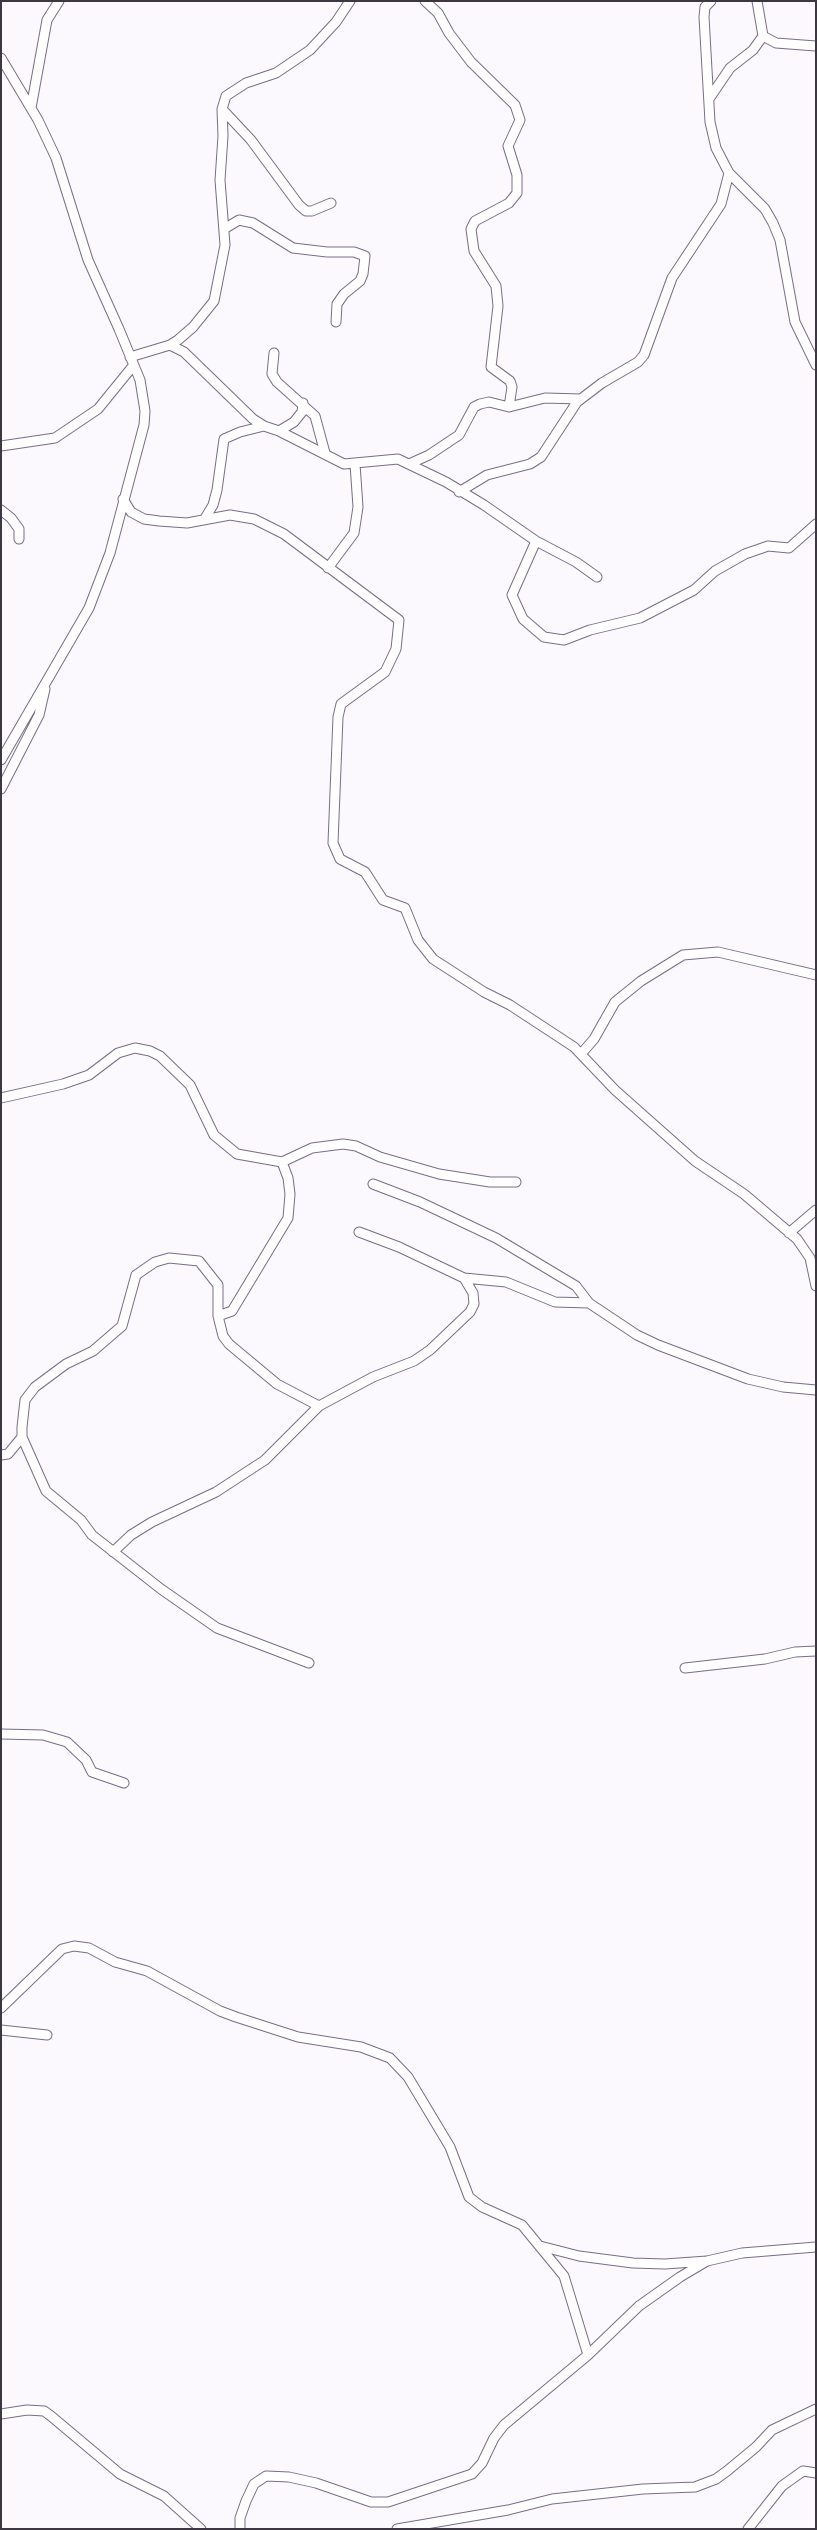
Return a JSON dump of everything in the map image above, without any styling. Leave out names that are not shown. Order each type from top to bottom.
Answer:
[{"type":"street","points":[[32,108],[47,20],[59,1]]},
{"type":"street","points":[[1,446],[55,438],[98,409],[132,362],[170,345],[193,327],[214,301],[225,245],[220,180],[223,136],[222,110],[226,96],[233,90],[276,73],[310,50],[336,22],[350,1]]},
{"type":"street","points":[[425,1],[438,13],[449,33],[471,62],[515,106],[520,120],[508,146],[517,175],[517,193],[509,203],[475,221],[471,229],[471,241],[474,252],[496,286],[498,306],[491,367],[510,381],[512,387],[509,407]]},
{"type":"street","points":[[712,1],[705,7],[704,17],[710,122],[716,148],[729,173],[765,210],[773,223],[780,240],[795,322],[816,365]]},
{"type":"street","points":[[709,99],[730,68],[753,50],[763,36],[757,1]]},
{"type":"street","points":[[763,36],[776,42],[816,46]]},
{"type":"street","points":[[1,58],[32,108],[56,158],[88,260],[140,380],[146,411],[144,425],[110,553],[89,608],[1,760]]},
{"type":"street","points":[[222,110],[251,140],[299,205],[306,211],[312,211],[331,203]]},
{"type":"street","points":[[460,492],[487,475],[530,464],[541,457],[570,412],[581,399],[602,383],[638,362],[644,355],[672,278],[721,204],[729,173]]},
{"type":"street","points":[[224,229],[240,220],[253,223],[293,248],[327,252],[354,252],[365,256],[364,274],[360,281],[344,294],[338,304],[336,322]]},
{"type":"street","points":[[170,345],[184,352],[253,419],[264,426],[279,430],[325,453],[337,462],[355,464],[398,459],[484,505],[536,541],[576,562],[597,577]]},
{"type":"street","points":[[274,353],[272,374],[277,382],[315,416],[325,453]]},
{"type":"street","points":[[409,464],[430,455],[459,435],[474,407],[489,402],[509,407],[545,398],[581,399]]},
{"type":"street","points":[[279,430],[294,422],[302,412],[303,404]]},
{"type":"street","points":[[204,520],[213,505],[217,490],[224,439],[240,432],[264,426]]},
{"type":"street","points":[[328,568],[354,533],[358,507],[355,464]]},
{"type":"street","points":[[123,499],[131,512],[144,519],[187,523],[230,515],[254,519],[284,534],[399,620],[396,649],[385,672],[341,704],[338,717],[334,844],[340,859],[365,872],[383,900],[405,908],[418,940],[433,958],[484,992],[510,1005],[548,1029],[581,1054],[615,1090],[694,1161],[744,1194],[797,1239],[810,1258],[816,1286]]},
{"type":"street","points":[[1,510],[11,518],[18,529],[19,539]]},
{"type":"street","points":[[536,541],[512,595],[523,619],[544,637],[564,640],[590,630],[640,618],[694,590],[715,571],[745,554],[768,546],[789,548],[816,524]]},
{"type":"street","points":[[1,789],[39,715],[46,682]]},
{"type":"street","points":[[581,1054],[594,1039],[615,1002],[641,981],[683,955],[718,952],[816,974]]},
{"type":"street","points":[[1,1098],[63,1084],[89,1074],[125,1049],[150,1050],[160,1056],[190,1085],[214,1135],[228,1148],[248,1157],[282,1162],[312,1148],[343,1144],[356,1146],[380,1156],[439,1174],[490,1182],[516,1182]]},
{"type":"street","points":[[218,1316],[232,1311],[288,1218],[290,1194],[288,1178],[282,1162]]},
{"type":"street","points":[[373,1184],[420,1202],[496,1238],[576,1286],[589,1303],[637,1335],[658,1345],[748,1379],[783,1387],[816,1390]]},
{"type":"street","points":[[789,1233],[816,1210]]},
{"type":"street","points":[[359,1232],[400,1247],[464,1278],[506,1282],[554,1302],[589,1303]]},
{"type":"street","points":[[309,1663],[217,1628],[193,1613],[113,1552],[92,1535],[81,1520],[46,1491],[22,1437],[25,1400],[35,1387],[66,1364],[93,1351],[122,1326],[136,1275],[155,1262],[169,1258],[199,1261],[218,1285],[218,1316],[224,1336],[229,1344],[277,1384],[319,1406]]},
{"type":"street","points":[[113,1552],[138,1530],[216,1492],[265,1460],[319,1406],[373,1377],[414,1361],[430,1350],[470,1312],[474,1304],[473,1293],[464,1278]]},
{"type":"street","points":[[1,1455],[8,1454],[22,1437]]},
{"type":"street","points":[[685,1668],[765,1659],[795,1652],[816,1651]]},
{"type":"street","points":[[1,1734],[37,1734],[67,1742],[86,1760],[92,1772],[124,1783]]},
{"type":"street","points":[[1,2008],[62,1950],[74,1946],[89,1948],[115,1962],[147,1971],[228,2014],[298,2037],[361,2048],[390,2058],[408,2077],[450,2147],[469,2196],[490,2211],[522,2226],[564,2276],[588,2355]]},
{"type":"street","points":[[1,2030],[47,2035]]},
{"type":"street","points":[[540,2246],[579,2256],[633,2263],[707,2261],[742,2253],[816,2247]]},
{"type":"street","points":[[240,2529],[240,2518],[254,2484],[266,2476],[298,2479],[371,2502],[388,2502],[472,2474],[482,2463],[494,2438],[504,2425],[588,2355],[639,2306],[680,2276],[707,2261]]},
{"type":"street","points":[[397,2529],[508,2510],[552,2499],[643,2489],[695,2487],[722,2475],[756,2447],[772,2430],[816,2409]]},
{"type":"street","points":[[1,2414],[27,2410],[44,2412],[51,2416],[120,2474],[164,2496],[201,2529]]},
{"type":"street","points":[[748,2529],[782,2486],[804,2472],[816,2473]]}]
